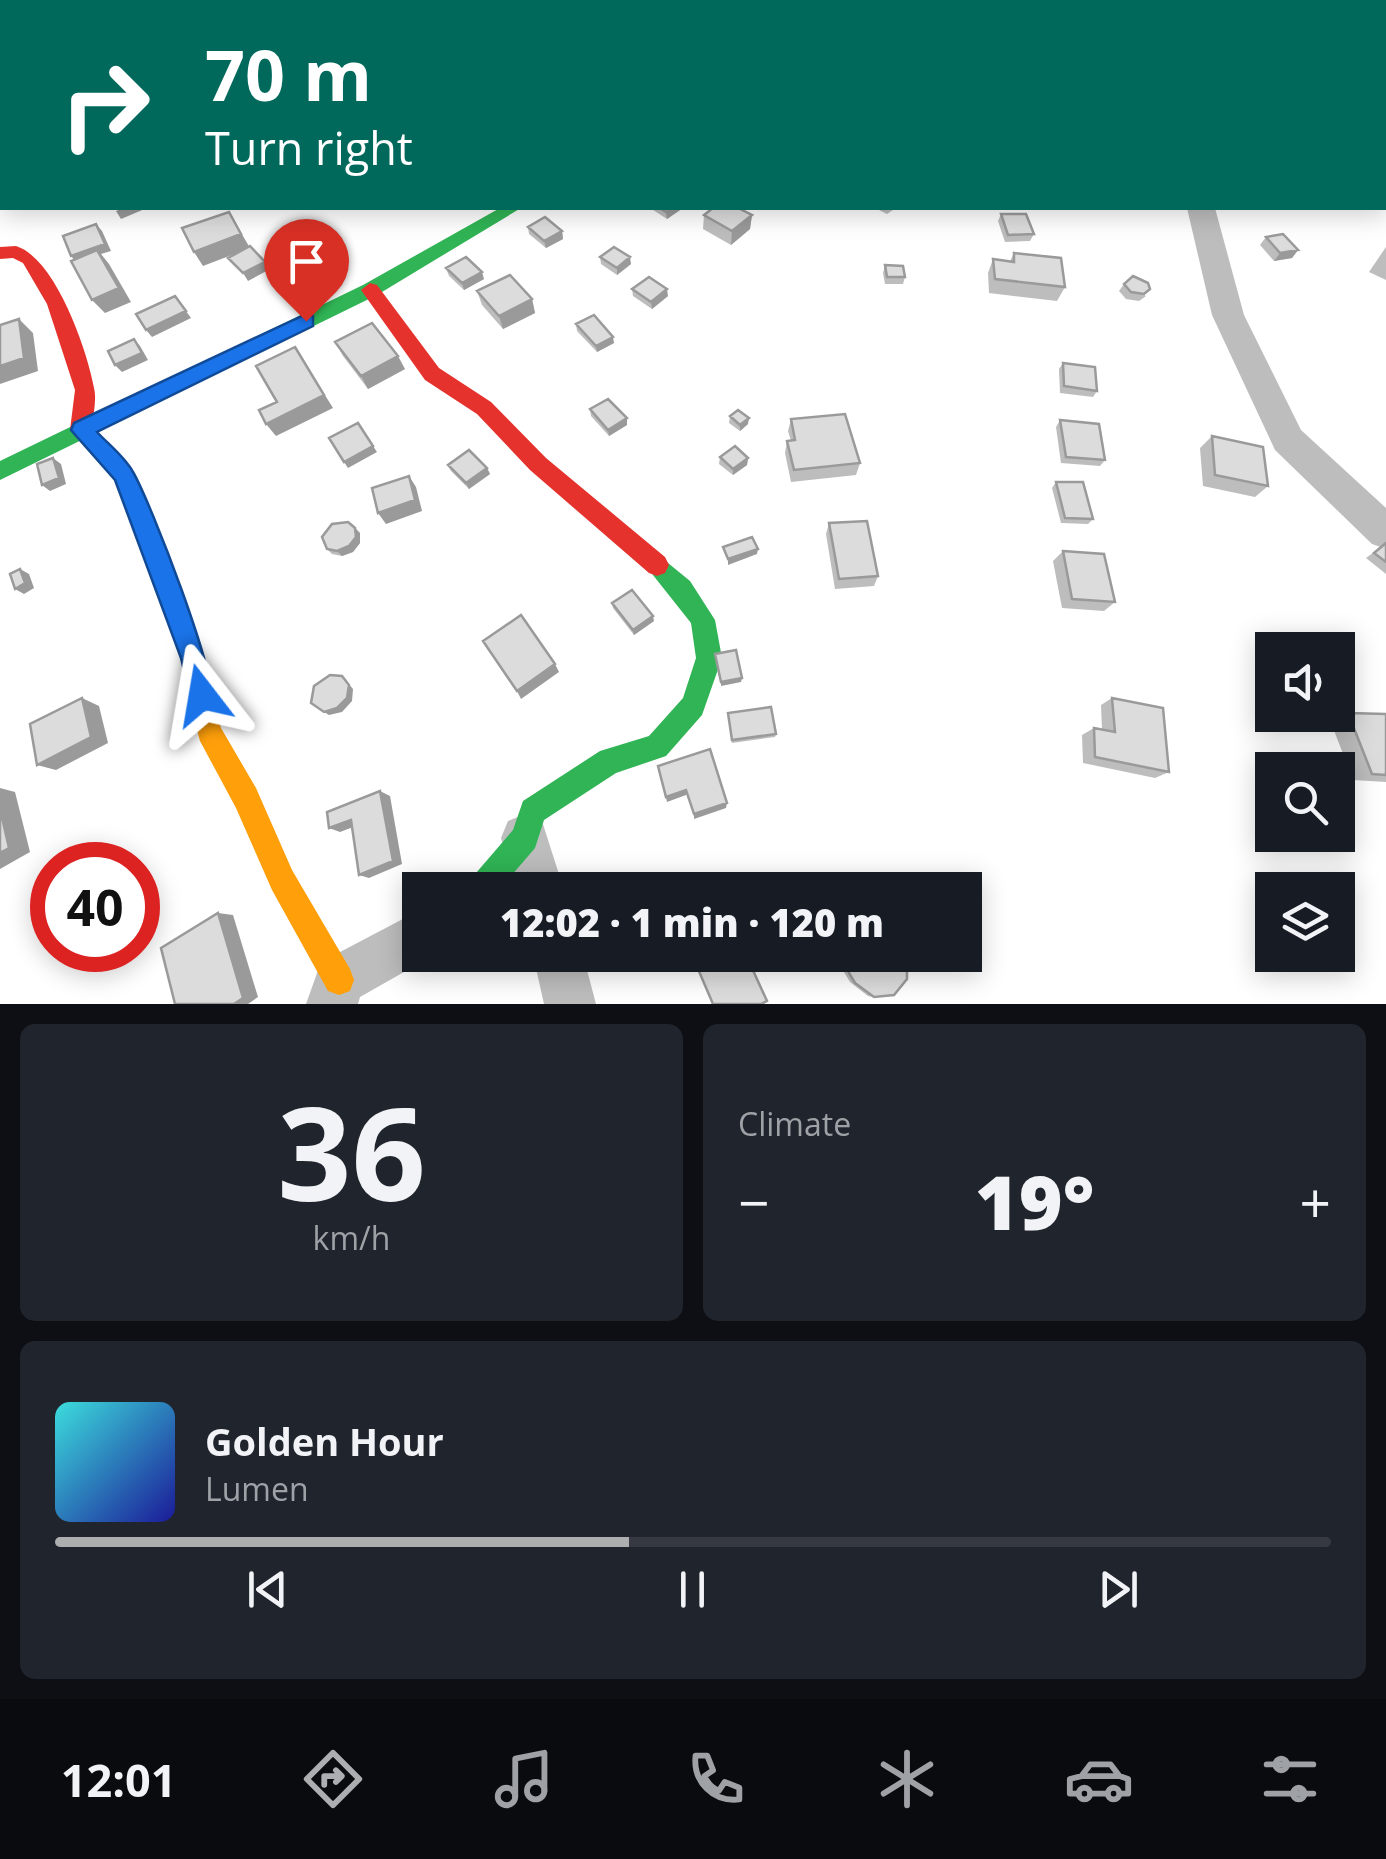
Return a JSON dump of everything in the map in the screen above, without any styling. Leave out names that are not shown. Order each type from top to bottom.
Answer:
[{"type":"street","points":[[0,472],[370,290],[509,210]]},
{"type":"street","points":[[1202,210],[1228,315],[1288,440],[1386,532]]},
{"type":"street","points":[[0,253],[12,250],[28,257],[60,312],[78,358],[86,396],[81,430]]},
{"type":"street","points":[[370,290],[432,374],[484,408],[538,464],[639,548],[682,588],[704,620],[709,658],[693,706],[657,747],[610,761],[533,810],[525,838],[496,872]]},
{"type":"street","points":[[81,430],[124,475],[194,658],[209,732],[246,798],[336,992],[402,948]]},
{"type":"street","points":[[525,838],[535,872]]},
{"type":"street","points":[[562,972],[570,1004]]},
{"type":"building","points":[[710,210],[742,210],[752,215],[732,231],[704,215]]},
{"type":"building","points":[[229,212],[241,234],[194,252],[182,228]]},
{"type":"building","points":[[1001,214],[1026,214],[1034,234],[1008,235]]},
{"type":"building","points":[[545,217],[562,231],[544,241],[528,227]]},
{"type":"building","points":[[96,224],[105,244],[71,256],[63,236]]},
{"type":"building","points":[[1283,234],[1298,250],[1280,253],[1266,237]]},
{"type":"building","points":[[250,246],[265,262],[243,273],[228,258]]},
{"type":"building","points":[[614,247],[630,257],[617,268],[600,257]]},
{"type":"building","points":[[97,250],[119,288],[92,300],[71,261]]},
{"type":"building","points":[[1014,253],[1061,258],[1065,287],[995,279],[993,259],[1014,262]]},
{"type":"building","points":[[466,257],[482,272],[462,283],[446,268]]},
{"type":"building","points":[[885,265],[903,266],[905,277],[887,277]]},
{"type":"building","points":[[510,275],[532,299],[499,316],[477,291]]},
{"type":"building","points":[[1133,276],[1148,283],[1150,289],[1144,294],[1131,292],[1124,284]]},
{"type":"building","points":[[649,277],[667,289],[651,302],[632,289]]},
{"type":"building","points":[[175,296],[186,311],[146,330],[136,314]]},
{"type":"building","points":[[594,315],[613,337],[596,346],[576,324]]},
{"type":"building","points":[[19,319],[24,358],[0,366],[0,325]]},
{"type":"building","points":[[372,323],[398,356],[361,376],[335,342]]},
{"type":"building","points":[[134,339],[142,353],[115,365],[108,351]]},
{"type":"building","points":[[295,347],[324,395],[266,424],[259,410],[277,402],[256,366]]},
{"type":"building","points":[[1063,363],[1095,367],[1097,391],[1064,386]]},
{"type":"building","points":[[608,399],[627,418],[608,430],[590,409]]},
{"type":"building","points":[[738,410],[749,418],[740,425],[730,416]]},
{"type":"building","points":[[845,414],[860,463],[794,470],[787,441],[795,440],[791,419]]},
{"type":"building","points":[[1060,420],[1099,424],[1105,460],[1066,457]]},
{"type":"building","points":[[358,423],[373,446],[344,462],[329,438]]},
{"type":"building","points":[[1212,436],[1263,447],[1268,486],[1215,475]]},
{"type":"building","points":[[735,446],[748,458],[733,469],[720,457]]},
{"type":"building","points":[[469,450],[487,468],[466,483],[448,465]]},
{"type":"building","points":[[53,458],[59,478],[42,485],[37,464]]},
{"type":"building","points":[[409,476],[415,500],[378,513],[372,488]]},
{"type":"building","points":[[1056,482],[1083,482],[1093,519],[1065,518]]},
{"type":"building","points":[[867,521],[878,576],[839,579],[829,523]]},
{"type":"building","points":[[348,522],[355,528],[356,537],[349,546],[337,551],[327,549],[322,537],[332,524]]},
{"type":"building","points":[[752,537],[758,549],[728,559],[723,547]]},
{"type":"building","points":[[1386,543],[1386,562],[1374,553]]},
{"type":"building","points":[[1063,551],[1104,554],[1115,602],[1072,599]]},
{"type":"building","points":[[20,569],[25,583],[15,589],[10,574]]},
{"type":"building","points":[[632,590],[653,616],[633,630],[612,603]]},
{"type":"building","points":[[521,615],[555,664],[517,691],[483,641]]},
{"type":"building","points":[[736,650],[742,678],[721,682],[715,654]]},
{"type":"building","points":[[330,675],[342,676],[349,685],[347,698],[337,708],[324,712],[311,703],[314,686]]},
{"type":"building","points":[[82,698],[91,737],[37,765],[30,724]]},
{"type":"building","points":[[1112,698],[1163,708],[1169,772],[1095,757],[1094,728],[1115,732]]},
{"type":"building","points":[[771,707],[776,734],[732,740],[728,713]]},
{"type":"building","points":[[1355,713],[1386,714],[1386,775],[1372,774],[1355,731]]},
{"type":"building","points":[[710,749],[727,803],[694,814],[686,790],[666,797],[658,766]]},
{"type":"building","points":[[380,791],[393,861],[359,875],[351,820],[329,828],[327,812]]},
{"type":"building","points":[[0,809],[9,848],[0,853]]},
{"type":"building","points":[[218,913],[243,998],[234,1004],[175,1004],[161,948]]},
{"type":"building","points":[[699,972],[754,972],[767,1001],[761,1004],[713,1004]]},
{"type":"building","points":[[907,972],[907,979],[894,995],[874,997],[855,983],[849,973]]},
{"type":"traffic: fast","points":[[0,471],[370,290],[509,210]]},
{"type":"traffic: fast","points":[[496,872],[525,838],[533,811],[610,761],[657,747],[693,706],[709,658],[703,620],[682,589],[657,565]]},
{"type":"traffic: slow","points":[[202,700],[209,732],[246,798],[282,880],[339,980]]},
{"type":"traffic: jam","points":[[0,253],[16,252],[29,259],[56,303],[85,390],[81,430],[124,475],[194,658],[202,700]]},
{"type":"traffic: jam","points":[[370,290],[432,374],[484,408],[538,464],[657,565]]},
{"type":"route","points":[[202,695],[194,658],[124,475],[81,430],[306,321]]}]
